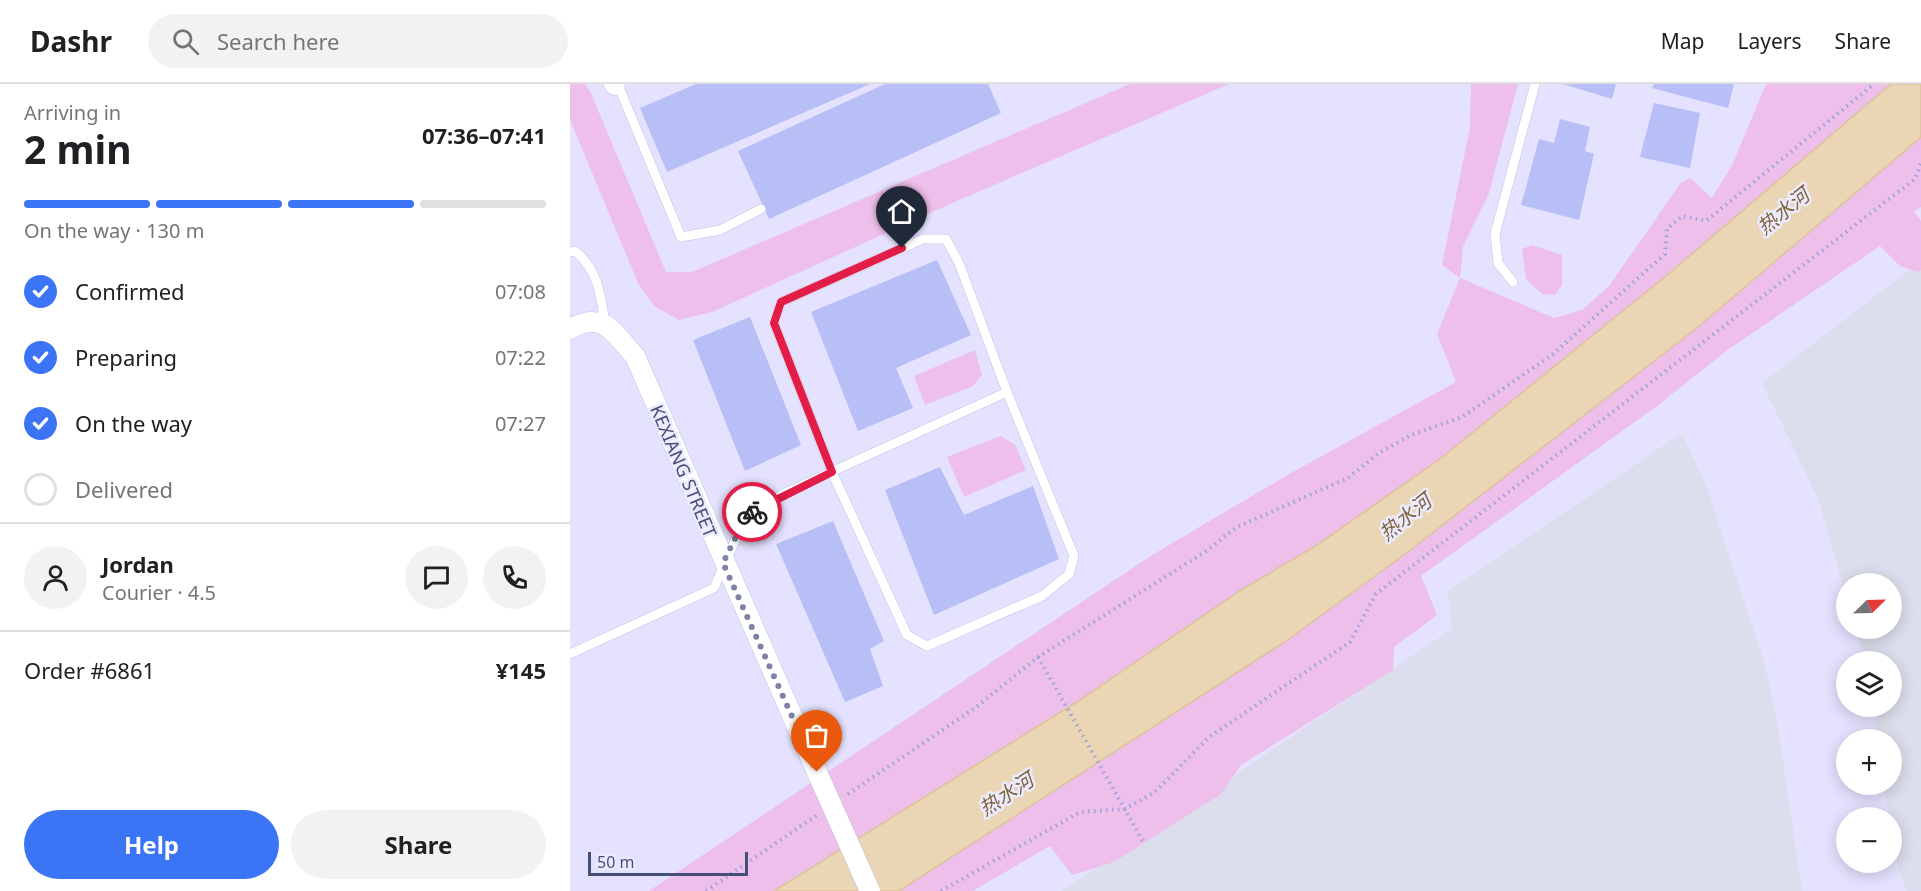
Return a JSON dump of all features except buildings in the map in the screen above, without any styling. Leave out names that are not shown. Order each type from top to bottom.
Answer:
[{"type":"street","points":[[570,329],[585,320],[605,324]]},
{"type":"street","name":"KEXIANG STREET","points":[[605,324],[634,356],[723,563],[870,891]]},
{"type":"lane","points":[[616,84],[681,237],[720,230],[761,209]]},
{"type":"lane","points":[[1513,282],[1498,263],[1495,234],[1535,84]]},
{"type":"lane","points":[[922,239],[946,239],[959,262],[1007,392],[1074,556],[1069,574],[1042,596],[927,646],[907,635],[832,472],[774,323],[781,302],[922,239]]},
{"type":"lane","points":[[570,252],[575,251],[587,261],[601,290],[605,324]]},
{"type":"lane","points":[[570,654],[714,588],[723,563],[746,516],[832,472],[1007,392]]},
{"type":"path","points":[[839,800],[975,708],[1038,657],[1206,552],[1237,527],[1348,478],[1379,453],[1411,435],[1462,417],[1552,355],[1665,254],[1667,229],[1682,216],[1706,221],[1874,84]]},
{"type":"path","points":[[940,891],[1080,812],[1125,809],[1155,792],[1209,737],[1350,642],[1376,594],[1915,179],[1921,163]]},
{"type":"path","points":[[1915,179],[1921,182]]},
{"type":"path","points":[[1038,657],[1065,700],[1144,843]]},
{"type":"path","points":[[706,891],[820,813]]},
{"type":"shaded area","points":[[570,84],[585,84],[590,91],[666,272],[692,272],[1130,84],[1229,84],[957,201],[712,312],[679,320],[654,306],[638,283],[570,120]]},
{"type":"shaded area","points":[[1471,84],[1518,84],[1489,193],[1463,247],[1460,278],[1442,265],[1470,127]]},
{"type":"shaded area","points":[[1766,84],[1891,84],[1666,276],[1440,459],[1317,545],[1238,592],[1080,700],[774,891],[649,891],[1152,555],[1291,473],[1456,382],[1437,334],[1460,278],[1554,318],[1582,310],[1609,286],[1680,184],[1690,178],[1712,198],[1732,165]]},
{"type":"shaded area","points":[[1921,137],[1921,207],[1914,212],[1921,221],[1921,270],[1918,272],[1900,266],[1880,246],[1726,351],[1657,406],[1421,576],[1437,615],[1394,647],[1393,670],[1241,765],[1221,794],[1114,862],[1072,875],[1050,846],[973,891],[899,891],[1289,639],[1698,327]]},
{"type":"shaded area","points":[[1532,245],[1562,255],[1562,285],[1555,295],[1542,294],[1526,279],[1522,249]]},
{"type":"shaded area","points":[[1921,261],[1921,891],[1907,891],[1901,878],[1902,807],[1887,807],[1886,795],[1902,795],[1902,729],[1876,729],[1875,717],[1902,717],[1902,651],[1862,651],[1859,639],[1902,639],[1902,573],[1839,573],[1819,501],[1762,383]]},
{"type":"shaded area","points":[[975,350],[982,375],[973,386],[925,405],[914,376]]},
{"type":"shaded area","points":[[1682,433],[1707,488],[1765,665],[1778,727],[1802,891],[1062,891],[1452,629],[1448,591]]},
{"type":"shaded area","points":[[1001,436],[1015,445],[1026,470],[964,497],[947,457]]},
{"type":"water","name":"热水河","points":[[1891,84],[1921,84],[1921,137],[1698,327],[1409,551],[1289,639],[899,891],[774,891],[1080,700],[1238,592],[1317,545],[1440,459],[1666,276]]},
{"type":"way so far","points":[[752,512],[746,516],[723,563],[817,772]]},
{"type":"route","points":[[752,512],[785,493],[832,472],[774,323],[781,302],[902,248]]}]
